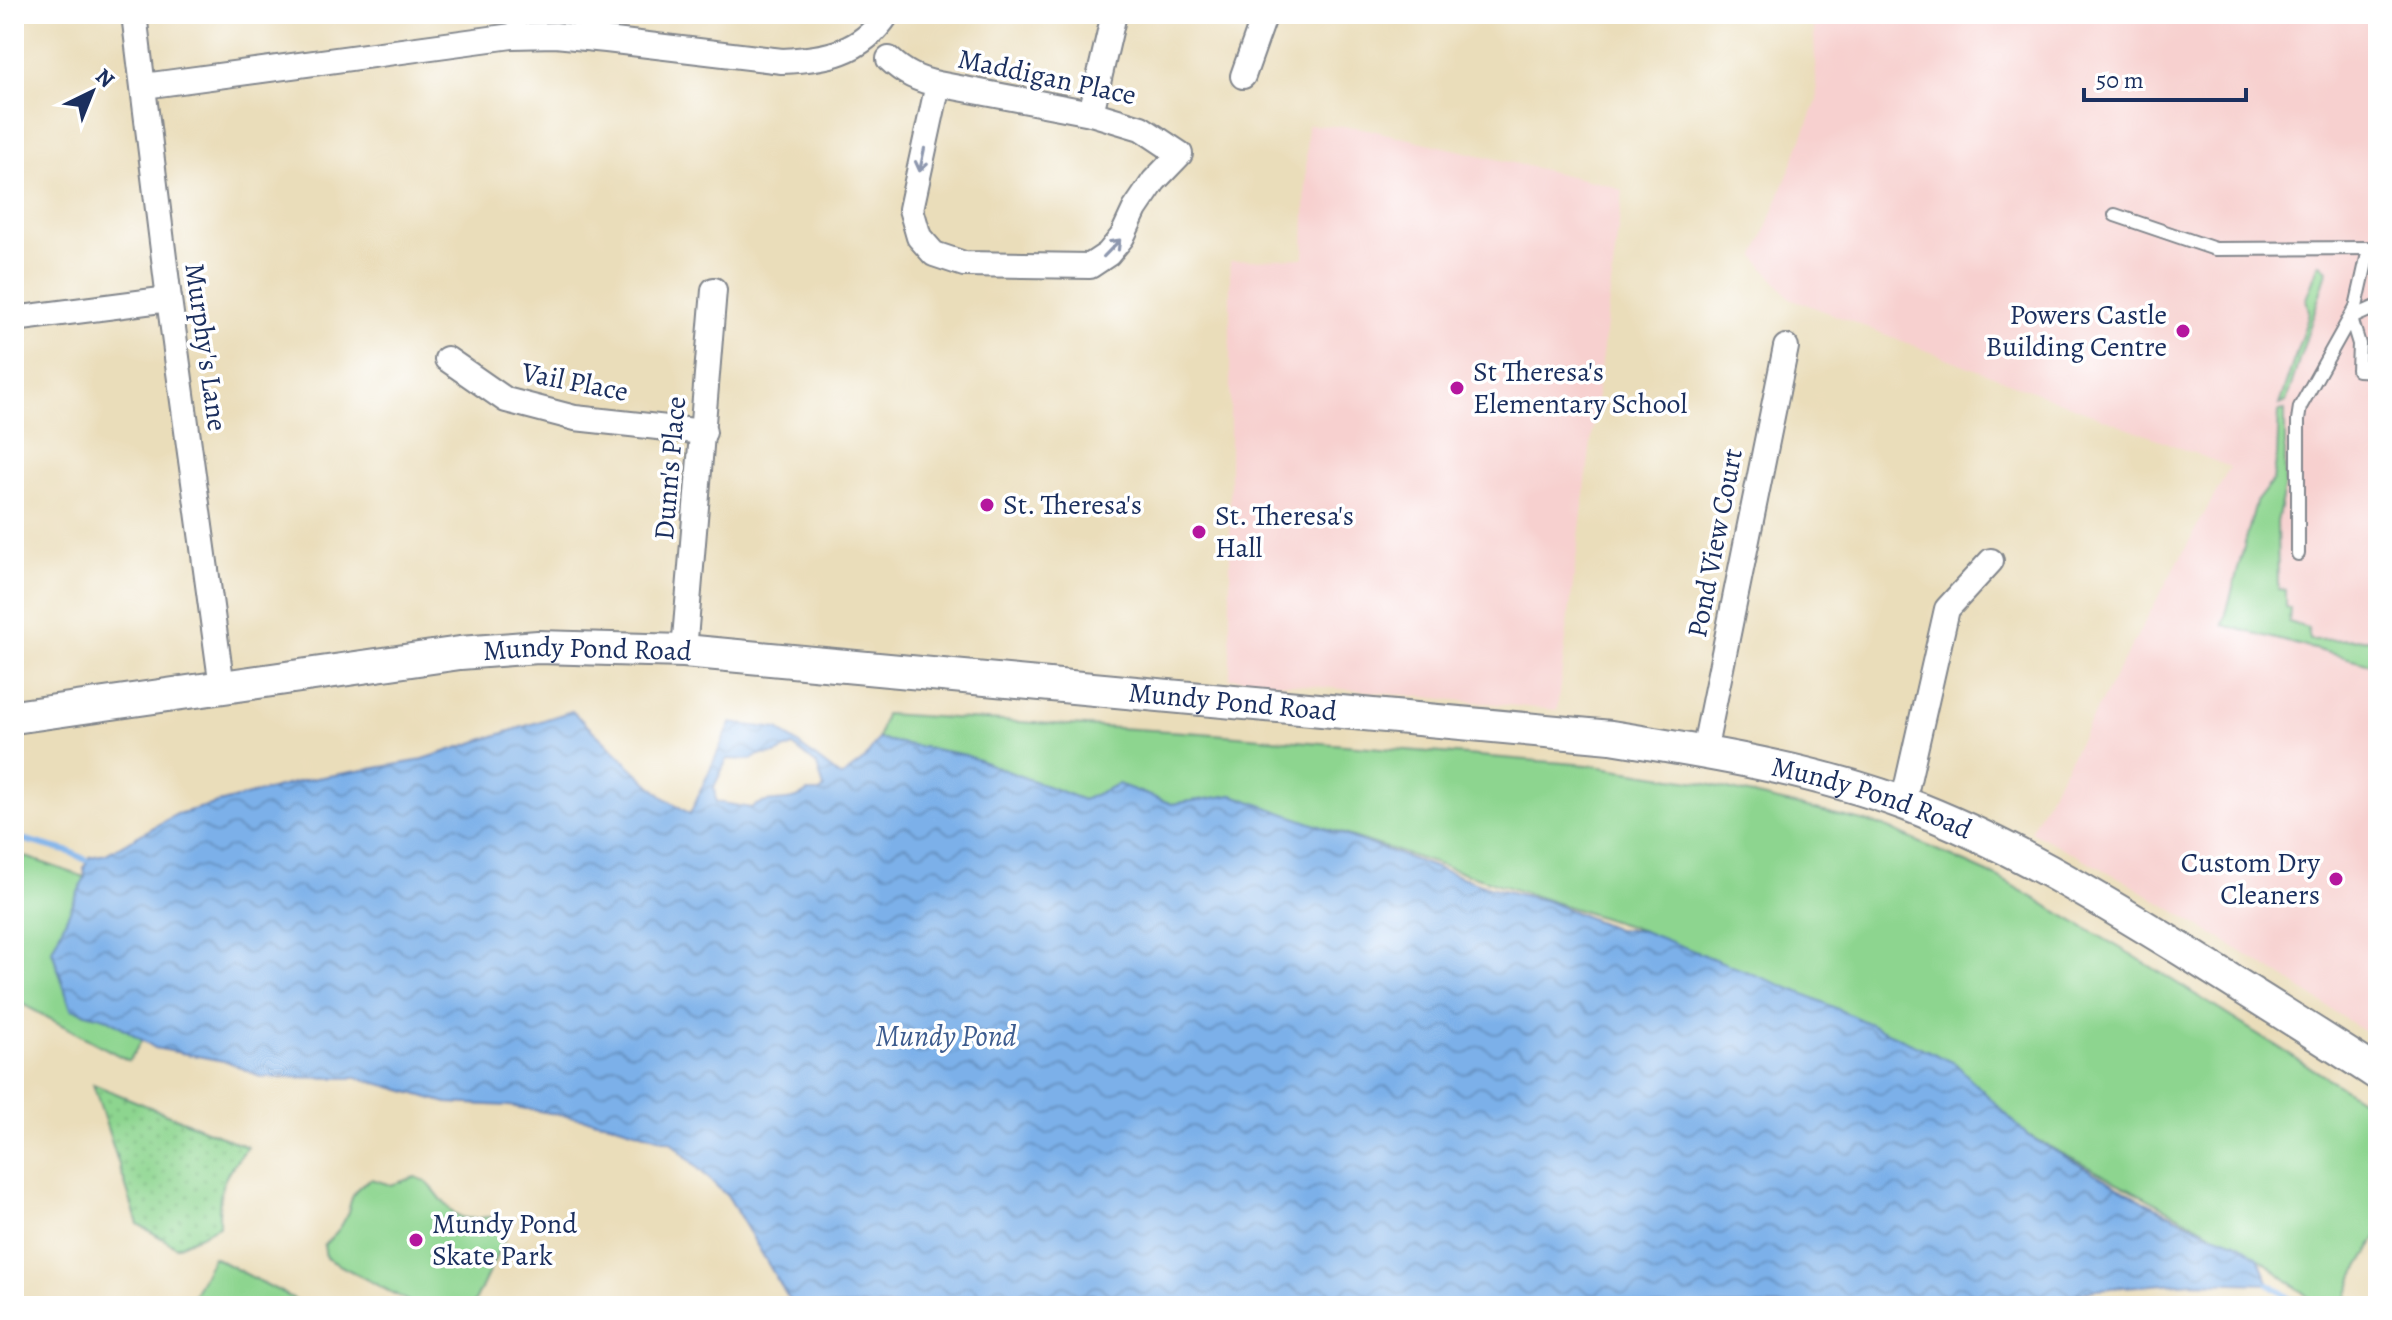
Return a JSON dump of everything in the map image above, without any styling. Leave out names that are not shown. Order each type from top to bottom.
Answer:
[{"type":"street","name":"Murphy's Lane","points":[[134,14],[222,687]]},
{"type":"street","points":[[144,86],[512,36],[555,35],[782,61],[818,60],[842,53],[864,38],[887,14]]},
{"type":"street","points":[[1091,113],[1114,14]]},
{"type":"street","points":[[1243,76],[1265,14]]},
{"type":"street","name":"Maddigan Place","points":[[889,59],[911,76],[938,84],[1091,113],[1141,128],[1180,154],[1154,181],[1135,209],[1122,237],[1108,254],[1090,266],[964,264],[934,254],[919,237],[911,209],[938,84]]},
{"type":"street","name":"Dunn's Place","points":[[684,651],[714,290]]},
{"type":"street","points":[[14,319],[169,299]]},
{"type":"street","name":"Pond View Court","points":[[1704,752],[1786,347]]},
{"type":"street","name":"Vail Place","points":[[447,359],[506,400],[575,418],[704,432]]},
{"type":"street","points":[[1903,803],[1947,609],[1991,561]]},
{"type":"street","name":"Mundy Pond Road","points":[[14,717],[460,653],[538,647],[684,651],[1611,737],[1704,752],[1820,777],[1903,803],[1991,841],[2147,928],[2378,1074]]},
{"type":"lane","points":[[2115,215],[2215,249],[2374,248],[2351,318],[2300,407],[2298,554]]},
{"type":"lane","points":[[2351,318],[2378,306]]},
{"type":"lane","points":[[2351,318],[2359,344],[2358,370],[2378,371]]},
{"type":"shaded area","points":[[1813,14],[2378,14],[2378,1041],[2292,983],[2122,879],[2030,831],[2230,467],[1790,298],[1755,257],[1817,101]]},
{"type":"shaded area","points":[[1307,125],[1358,127],[1609,185],[1623,191],[1557,710],[1230,678],[1230,261],[1304,258]]},
{"type":"green space","points":[[2319,263],[2327,270],[2326,275],[2286,402],[2279,405],[2307,320],[2309,311],[2306,299]]},
{"type":"green space","points":[[2285,410],[2285,484],[2277,522],[2278,589],[2286,590],[2289,622],[2308,628],[2310,640],[2378,639],[2378,666],[2223,625],[2256,502],[2273,480],[2279,411]]},
{"type":"green space","points":[[885,714],[1201,733],[1588,765],[1698,782],[1883,826],[1999,878],[2134,956],[2378,1110],[2378,1236],[2354,1275],[2345,1304],[2311,1299],[2258,1257],[1643,931],[1233,795],[1172,804],[1118,784],[1083,800],[965,755],[878,739]]},
{"type":"green space","points":[[14,853],[85,877],[52,950],[71,1009],[109,1019],[142,1040],[129,1061],[14,997]]},
{"type":"green space","points":[[93,1084],[248,1147],[223,1183],[219,1226],[177,1247],[138,1224]]},
{"type":"green space","name":"Mundy Pond Skate Park","points":[[415,1177],[428,1184],[448,1208],[461,1217],[494,1217],[503,1225],[506,1235],[473,1306],[417,1306],[326,1258],[324,1245],[341,1226],[357,1189],[371,1179],[391,1185]]},
{"type":"green space","points":[[213,1257],[308,1306],[188,1306]]},
{"type":"water","name":"Mundy Pond","points":[[572,711],[662,796],[690,814],[731,723],[778,729],[841,777],[865,759],[878,739],[965,755],[1083,800],[1118,784],[1172,804],[1233,795],[1489,887],[1547,901],[1616,929],[1643,931],[1809,996],[1955,1063],[2027,1135],[2145,1202],[2236,1242],[2258,1257],[2269,1284],[2193,1282],[2096,1289],[2029,1306],[1126,1306],[1091,1294],[1056,1306],[793,1306],[729,1198],[671,1142],[609,1123],[509,1106],[447,1103],[359,1078],[261,1077],[229,1062],[155,1048],[109,1019],[71,1009],[52,950],[85,877],[84,867],[90,857],[106,854],[177,814],[305,780],[417,761]],"holes":[[[793,746],[817,765],[824,788],[820,792],[807,792],[794,799],[765,802],[751,808],[716,802],[714,787],[727,759],[751,760]]]},
{"type":"waterway","points":[[14,837],[70,852],[86,860]]},
{"type":"waterway","points":[[2269,1284],[2301,1306]]},
{"type":"place","name":"Powers Castle Building Centre","points":[[2183,331]]},
{"type":"place","name":"St Theresa's Elementary School","points":[[1457,388]]},
{"type":"place","name":"St. Theresa's","points":[[987,505]]},
{"type":"place","name":"St. Theresa's Hall","points":[[1199,532]]},
{"type":"place","name":"Custom Dry Cleaners","points":[[2336,879]]},
{"type":"place","name":"Mundy Pond Skate Park","points":[[416,1240]]}]
